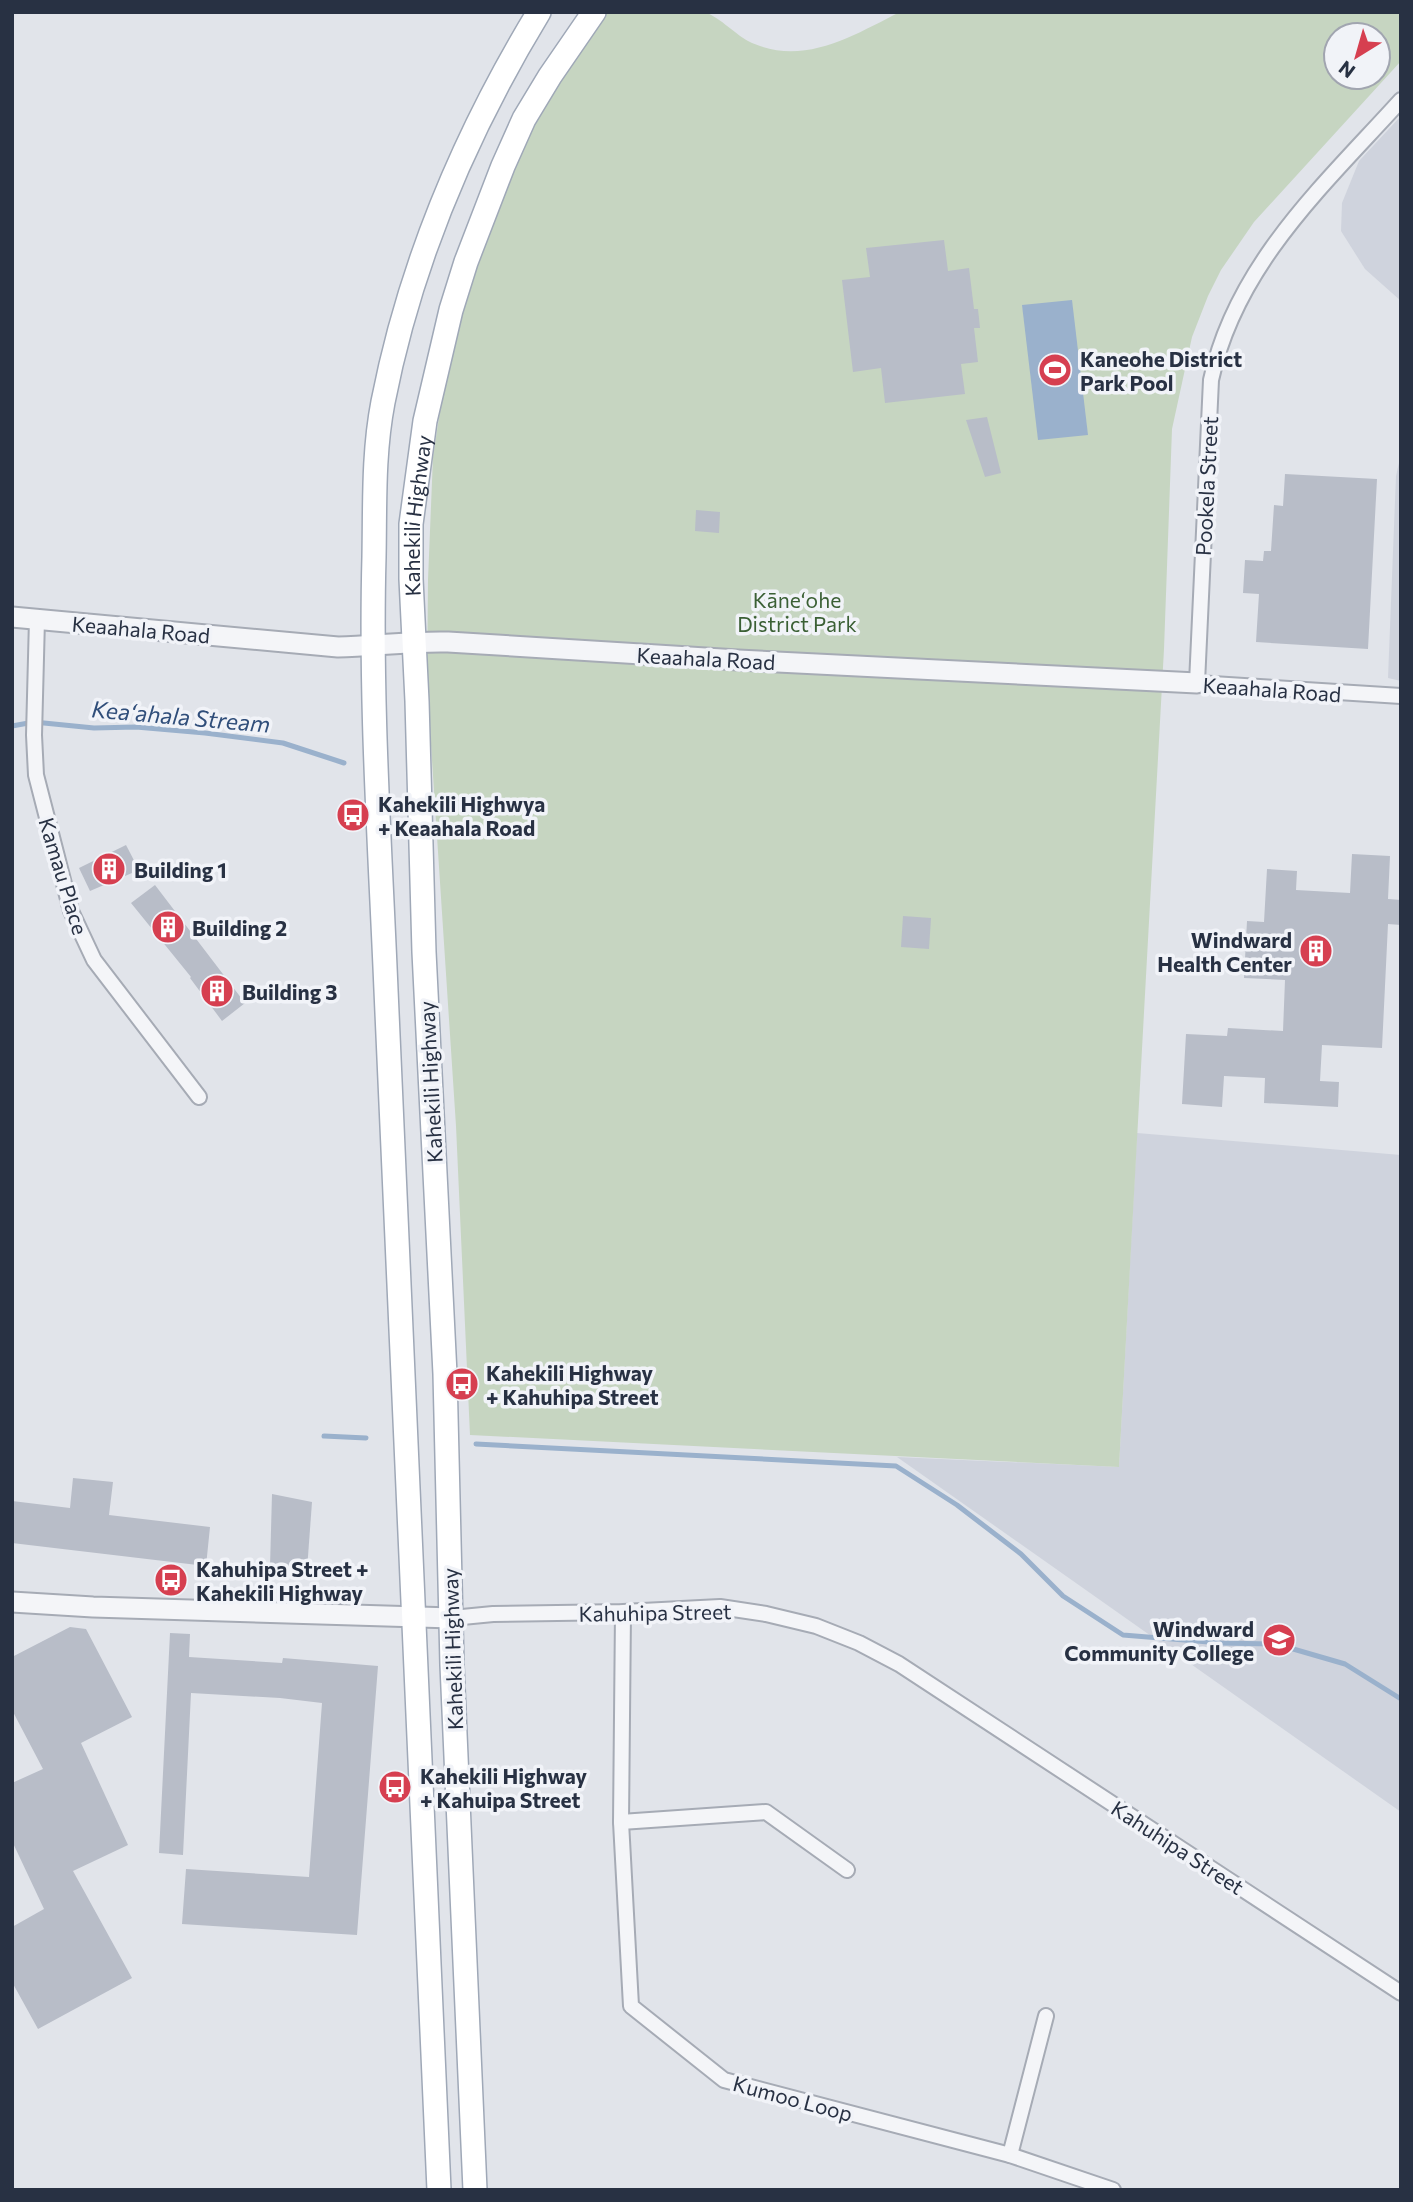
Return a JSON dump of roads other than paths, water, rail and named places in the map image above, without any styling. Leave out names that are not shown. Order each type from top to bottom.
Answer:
[{"type":"main road","name":"Kahekili Highway","points":[[439,2190],[411,1618],[373,646],[373,484],[376,443],[394,356],[415,282],[454,174],[493,91],[539,12]]},
{"type":"main road","name":"Kahekili Highway","points":[[475,2190],[445,1374],[424,952],[411,538],[415,486],[425,421],[451,310],[484,213],[524,120],[550,76],[594,12]]},
{"type":"street","name":"Pookela Street","points":[[1197,683],[1212,380],[1224,334],[1247,285],[1277,239],[1401,100]]},
{"type":"street","name":"Keaahala Road","points":[[12,617],[338,647],[414,641],[1401,696]]},
{"type":"street","name":"Kamau Place","points":[[37,619],[34,736],[38,788],[76,927],[94,960],[199,1097]]},
{"type":"street","name":"Kahuhipa Street","points":[[12,1602],[411,1618],[720,1607],[816,1626],[859,1643],[899,1664],[1401,1993]]},
{"type":"street","name":"Kumoo Loop","points":[[624,1612],[621,1822],[631,2006],[724,2080],[1010,2155],[1113,2190]]},
{"type":"street","points":[[621,1822],[766,1812],[848,1870]]},
{"type":"street","points":[[1010,2155],[1046,2016]]},
{"type":"water","name":"Kaneohe District Park Pool","points":[[1072,300],[1088,435],[1038,440],[1022,305]]},
{"type":"waterway","name":"Keaʻahala Stream","points":[[12,726],[34,722],[94,728],[136,727],[205,733],[283,743],[344,763]]},
{"type":"waterway","points":[[324,1436],[366,1438]]},
{"type":"waterway","points":[[476,1444],[896,1466],[957,1505],[1021,1554],[1063,1596],[1123,1635],[1221,1643],[1276,1644],[1345,1664],[1401,1699]]},
{"type":"place","name":"Kaneohe District Park Pool","points":[[1055,370]]},
{"type":"place","name":"Kahekili Highwya + Keaahala Road","points":[[353,815]]},
{"type":"place","name":"Building 1","points":[[109,869]]},
{"type":"place","name":"Building 2","points":[[168,927]]},
{"type":"place","name":"Windward Health Center","points":[[1316,951]]},
{"type":"place","name":"Building 3","points":[[217,991]]},
{"type":"place","name":"Kahekili Highway + Kahuhipa Street","points":[[462,1384]]},
{"type":"place","name":"Kahuhipa Street + Kahekili Highway","points":[[171,1580]]},
{"type":"place","name":"Windward Community College","points":[[1279,1640]]},
{"type":"place","name":"Kahekili Highway + Kahuipa Street","points":[[395,1787]]},
{"type":"park label","name":"Kāneʻohe District Park","points":[[797,611]]}]
